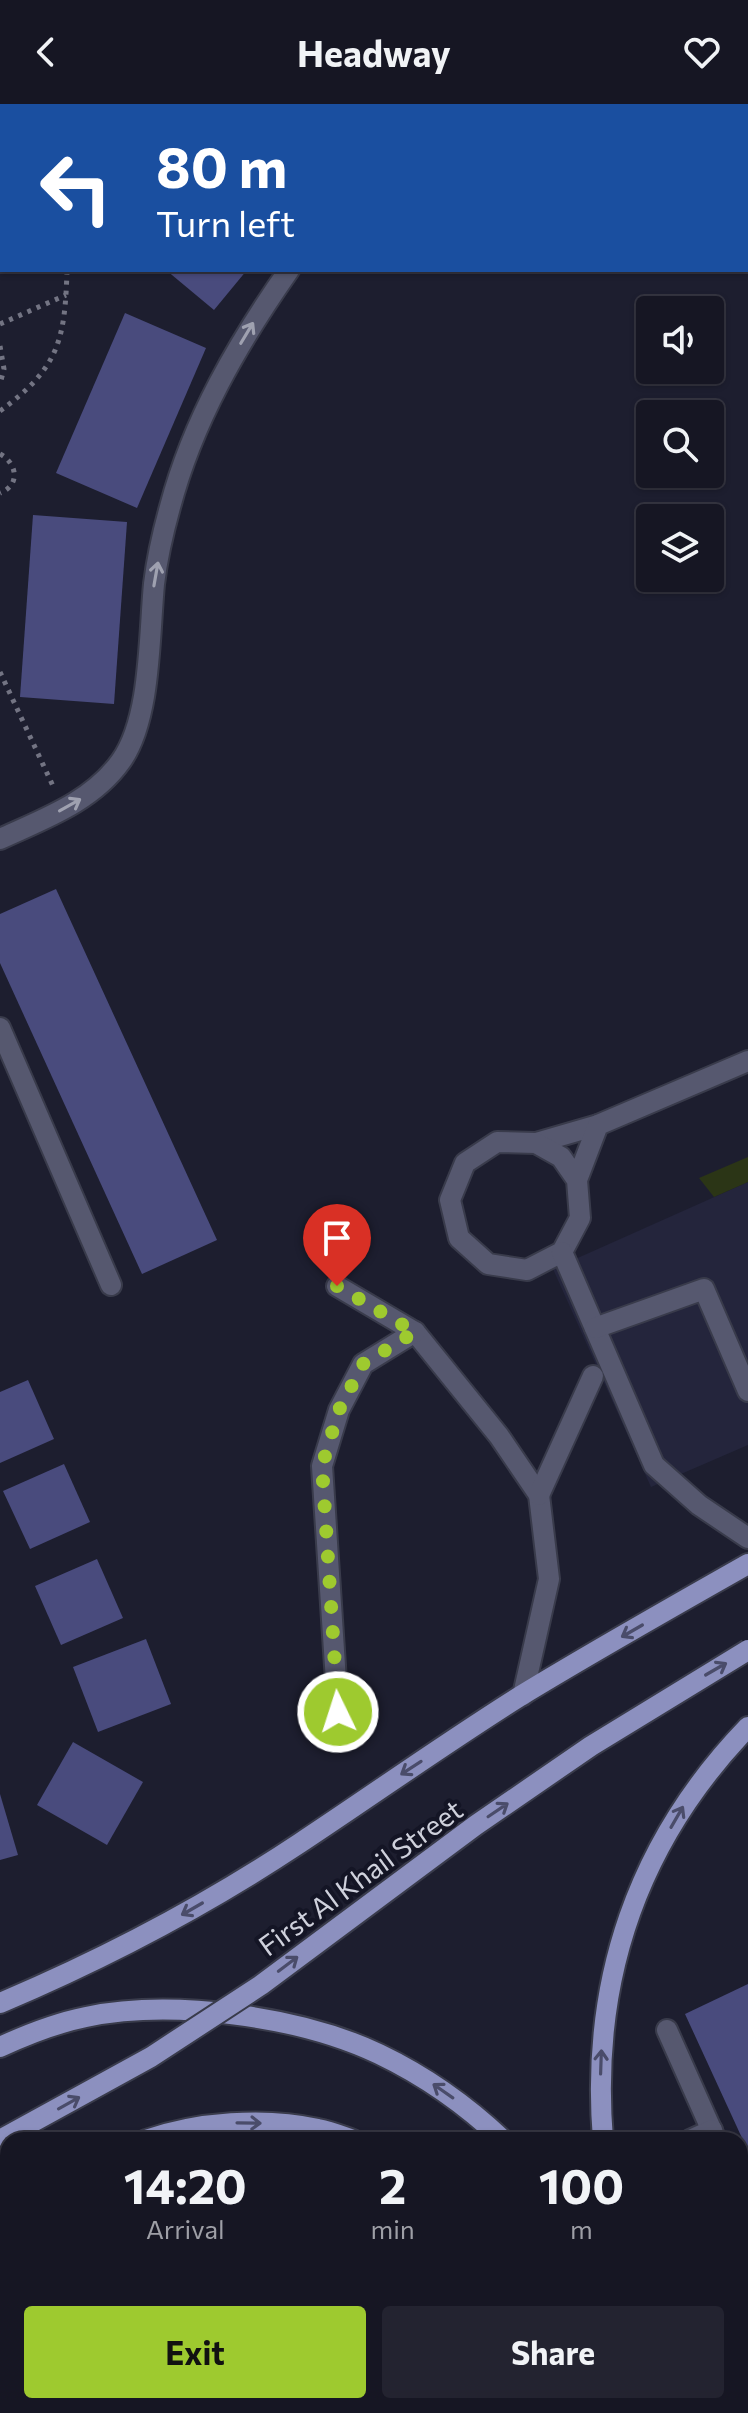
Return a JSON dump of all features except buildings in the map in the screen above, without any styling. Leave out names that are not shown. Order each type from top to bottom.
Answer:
[{"type":"main road","name":"First Al Khail Street","points":[[0,2003],[157,1929],[216,1895],[299,1844],[523,1695],[748,1564]]},
{"type":"main road","name":"First Al Khail Street","points":[[15,2132],[151,2057],[261,1985],[476,1825],[591,1746],[748,1650]]},
{"type":"main road","points":[[602,2132],[602,2040],[611,1981],[627,1922],[649,1867],[681,1809],[720,1756],[748,1727]]},
{"type":"main road","points":[[0,2047],[55,2025],[87,2016],[120,2012],[153,2010],[267,2019],[323,2033],[377,2053],[428,2080],[494,2132]]},
{"type":"main road","points":[[168,2132],[245,2122],[317,2128],[329,2132]]},
{"type":"street","points":[[0,839],[77,802],[101,784],[121,761],[133,739],[142,709],[155,579],[169,507],[191,438],[222,373],[288,272]]},
{"type":"street","points":[[0,1028],[111,1285]]},
{"type":"street","points":[[598,1125],[577,1180],[580,1218],[562,1252],[527,1270],[488,1264],[459,1238],[450,1200],[465,1163],[497,1142],[536,1143],[598,1125],[748,1061]]},
{"type":"street","points":[[536,1143],[561,1157],[577,1180]]},
{"type":"street","points":[[562,1252],[654,1465],[699,1505],[748,1538]]},
{"type":"street","points":[[337,1286],[415,1332],[499,1436],[539,1495],[549,1579],[523,1695]]},
{"type":"street","points":[[595,1328],[704,1289],[748,1391]]},
{"type":"street","points":[[338,1712],[322,1466],[339,1410],[363,1364],[415,1332]]},
{"type":"street","points":[[539,1495],[593,1376]]},
{"type":"street","points":[[667,2030],[713,2132]]},
{"type":"path","points":[[0,411],[35,383],[50,361],[61,337],[66,311],[67,272]]},
{"type":"path","points":[[0,324],[66,295]]},
{"type":"path","points":[[0,346],[4,369],[0,384]]},
{"type":"path","points":[[0,454],[14,466],[15,475],[13,483],[0,493]]},
{"type":"path","points":[[0,672],[63,809]]},
{"type":"shaded area","points":[[748,1182],[748,1445],[651,1487],[553,1269]]},
{"type":"green space","points":[[748,1157],[748,1182],[714,1197],[699,1178]]},
{"type":"route","points":[[337,1286],[415,1332],[363,1364],[339,1410],[322,1466],[338,1712]]}]
